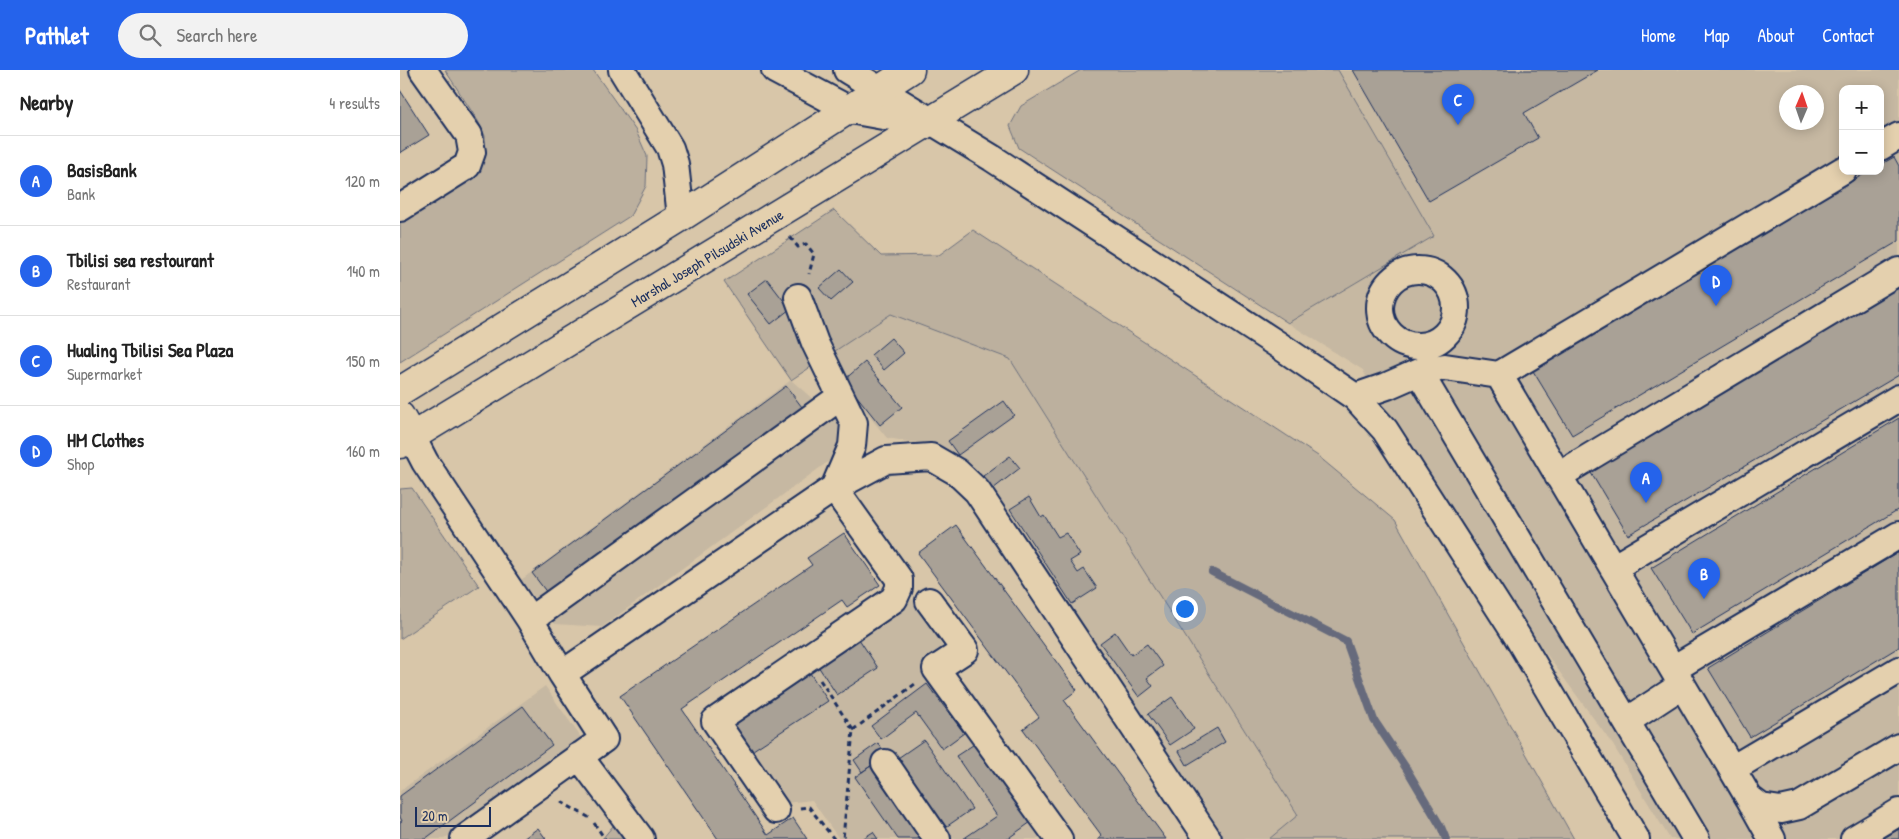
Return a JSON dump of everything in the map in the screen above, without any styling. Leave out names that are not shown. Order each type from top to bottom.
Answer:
[{"type":"main road","points":[[400,390],[681,217],[910,70]]},
{"type":"main road","name":"Marshal Joseph Pilsudski Avenue","points":[[404,433],[1014,70]]},
{"type":"street","points":[[400,208],[467,166],[472,152],[469,135],[424,70]]},
{"type":"street","points":[[622,70],[670,148],[675,164],[681,217]]},
{"type":"street","points":[[775,70],[850,110],[883,116],[931,120]]},
{"type":"street","points":[[847,70],[931,120],[1106,232],[1354,397],[1385,430],[1517,636],[1636,839]]},
{"type":"street","points":[[1884,145],[1899,136]]},
{"type":"street","points":[[1354,397],[1387,386],[1419,372],[1445,367],[1498,375],[1839,172]]},
{"type":"street","points":[[1558,476],[1899,271]]},
{"type":"street","points":[[798,297],[814,343],[854,423],[852,446],[834,488]]},
{"type":"street","points":[[1437,341],[1445,367]]},
{"type":"street","points":[[1419,372],[1696,839]]},
{"type":"street","points":[[1498,375],[1772,839]]},
{"type":"street","points":[[530,620],[840,397]]},
{"type":"street","points":[[1613,568],[1899,398]]},
{"type":"street","points":[[404,433],[530,620],[562,674],[604,738],[464,839]]},
{"type":"street","points":[[562,674],[834,488],[886,460],[931,457],[957,472],[977,492],[1208,839]]},
{"type":"street","points":[[776,810],[715,721],[894,598],[899,588],[899,579],[834,488]]},
{"type":"street","points":[[1626,721],[1677,677],[1899,535]]},
{"type":"street","points":[[930,601],[965,650],[936,669],[1059,839]]},
{"type":"street","points":[[1732,770],[1899,670]]},
{"type":"street","points":[[1749,798],[1761,807],[1781,810],[1800,806],[1899,747]]},
{"type":"street","points":[[579,756],[641,839]]},
{"type":"street","points":[[885,763],[937,839]]},
{"type":"street","points":[[1854,839],[1899,812]]},
{"type":"path","points":[[788,234],[798,247],[806,244],[814,254],[808,278],[798,297]]},
{"type":"path","points":[[806,658],[853,730],[843,839]]},
{"type":"path","points":[[853,730],[936,669]]},
{"type":"path","points":[[533,789],[589,816],[604,839]]},
{"type":"path","points":[[776,810],[809,807],[834,839]]},
{"type":"shaded area","points":[[445,70],[593,70],[636,131],[647,156],[646,186],[630,216],[400,362],[400,221],[475,173],[485,157],[485,136],[478,121]]},
{"type":"shaded area","points":[[1081,70],[1338,70],[1434,236],[1288,323],[1019,148],[1010,126],[1021,106]]},
{"type":"shaded area","points":[[1338,70],[1899,70],[1899,839],[1670,839],[1613,745],[1400,454],[1363,370],[1288,323],[1434,236]]},
{"type":"shaded area","points":[[834,210],[881,256],[939,255],[973,230],[1318,456],[1395,520],[1574,839],[1269,839],[1298,815],[1010,359],[891,314],[791,380],[724,282]]},
{"type":"shaded area","points":[[891,314],[1010,359],[1298,816],[1269,839],[1224,839],[980,477],[946,448],[887,438],[839,379],[830,354]]},
{"type":"shaded area","points":[[791,380],[847,429],[840,453],[602,627],[555,624],[521,580]]},
{"type":"shaded area","points":[[412,488],[479,586],[400,639],[400,489]]},
{"type":"shaded area","points":[[913,599],[944,649],[926,670],[1050,839],[839,839],[812,800],[786,803],[725,724]]},
{"type":"shaded area","points":[[545,686],[582,739],[444,839],[400,839],[400,791]]},
{"type":"shaded area","points":[[613,826],[625,839],[602,839]]},
{"type":"building","points":[[1353,70],[1598,70],[1524,113],[1538,138],[1429,201]]},
{"type":"building","points":[[400,90],[429,135],[400,153]]},
{"type":"building","points":[[1894,157],[1899,166],[1899,241],[1572,435],[1533,371],[1862,175],[1884,175],[1884,163]]},
{"type":"building","points":[[841,269],[853,282],[831,301],[819,288]]},
{"type":"building","points":[[767,279],[790,309],[771,324],[747,294]]},
{"type":"building","points":[[1899,285],[1899,375],[1628,535],[1588,468]]},
{"type":"building","points":[[891,338],[904,353],[884,370],[871,355]]},
{"type":"building","points":[[865,362],[902,407],[880,425],[844,380]]},
{"type":"building","points":[[786,386],[805,411],[551,598],[532,573]]},
{"type":"building","points":[[1004,401],[1014,415],[958,455],[948,441]]},
{"type":"building","points":[[1899,418],[1899,509],[1692,634],[1651,568]]},
{"type":"building","points":[[1010,456],[1020,468],[993,489],[983,476]]},
{"type":"building","points":[[1029,497],[1041,517],[1044,515],[1058,537],[1066,533],[1080,555],[1070,561],[1078,573],[1084,569],[1097,588],[1072,604],[1010,509]]},
{"type":"building","points":[[956,525],[1077,690],[1064,700],[1166,839],[1098,839],[1102,836],[1023,729],[1039,717],[918,553]]},
{"type":"building","points":[[844,533],[880,585],[847,607],[842,600],[682,709],[768,835],[793,818],[807,839],[718,839],[620,696],[812,565],[807,558]]},
{"type":"building","points":[[1899,552],[1899,647],[1750,737],[1708,668]]},
{"type":"building","points":[[1115,632],[1131,655],[1147,644],[1163,666],[1147,678],[1153,686],[1139,697],[1100,643]]},
{"type":"building","points":[[859,639],[878,668],[837,695],[818,666]]},
{"type":"building","points":[[810,673],[828,701],[750,752],[732,724]]},
{"type":"building","points":[[927,684],[964,733],[942,749],[916,713],[881,739],[871,726]]},
{"type":"building","points":[[1172,697],[1194,729],[1170,745],[1148,714]]},
{"type":"building","points":[[523,706],[552,745],[425,839],[400,839],[400,822],[402,821],[400,817],[400,796]]},
{"type":"building","points":[[1217,728],[1225,742],[1187,765],[1179,751]]},
{"type":"building","points":[[924,740],[972,809],[943,829],[895,760]]},
{"type":"building","points":[[878,743],[887,755],[862,772],[854,760]]},
{"type":"building","points":[[976,743],[1031,822],[1010,837],[1011,839],[963,839],[997,816],[956,756]]},
{"type":"building","points":[[872,765],[922,839],[898,839],[855,777]]},
{"type":"building","points":[[538,828],[546,839],[523,839]]},
{"type":"building","points":[[1899,829],[1899,839],[1882,839]]},
{"type":"building","points":[[873,832],[878,839],[862,839]]},
{"type":"waterway","points":[[1212,572],[1346,641],[1374,720],[1406,768],[1441,827],[1446,839]]},
{"type":"place","name":"Hualing Tbilisi Sea Plaza","points":[[1458,125]]},
{"type":"place","name":"HM Clothes","points":[[1716,306]]},
{"type":"place","name":"BasisBank","points":[[1646,503]]},
{"type":"place","name":"Tbilisi sea restourant","points":[[1704,599]]}]
